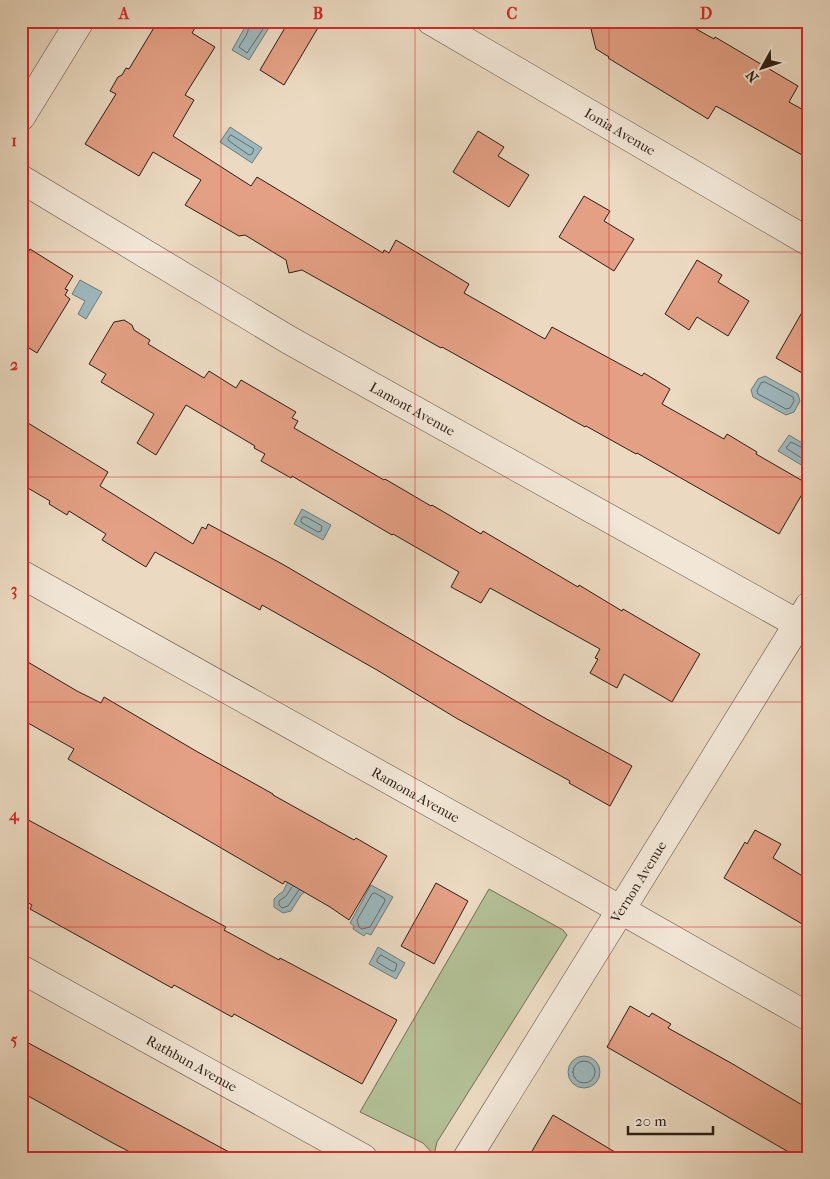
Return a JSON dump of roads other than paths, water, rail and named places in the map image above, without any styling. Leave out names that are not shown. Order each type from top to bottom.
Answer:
[{"type":"street","points":[[21,117],[80,21]]},
{"type":"street","name":"Ionia Avenue","points":[[430,21],[809,242]]},
{"type":"street","name":"Lamont Avenue","points":[[21,180],[289,340],[805,620]]},
{"type":"street","name":"Ramona Avenue","points":[[21,574],[809,1017]]},
{"type":"street","name":"Vernon Avenue","points":[[467,1158],[620,910],[805,620]]},
{"type":"street","name":"Rathbun Avenue","points":[[21,969],[364,1158]]},
{"type":"water","points":[[241,21],[262,21],[270,26],[249,60],[232,50],[245,27],[240,24]]},
{"type":"water","points":[[230,127],[262,148],[252,163],[220,142]]},
{"type":"water","points":[[80,280],[102,292],[86,319],[78,314],[85,301],[72,294]]},
{"type":"water","points":[[765,376],[798,394],[800,401],[794,412],[786,415],[753,397],[751,390],[758,379]]},
{"type":"water","points":[[789,435],[809,447],[808,469],[778,451]]},
{"type":"water","points":[[302,509],[331,525],[323,540],[294,524]]},
{"type":"water","points":[[288,881],[307,890],[301,895],[291,911],[283,913],[274,907],[274,899],[283,892]]},
{"type":"water","points":[[371,885],[393,897],[371,935],[366,933],[364,936],[353,929],[354,926],[350,923]]},
{"type":"water","points":[[378,947],[405,963],[396,979],[369,964]]},
{"type":"water","points":[[584,1056],[590,1057],[595,1061],[599,1066],[599,1078],[595,1083],[590,1087],[584,1088],[578,1087],[573,1083],[569,1078],[568,1072],[569,1066],[573,1061],[578,1057]]}]
